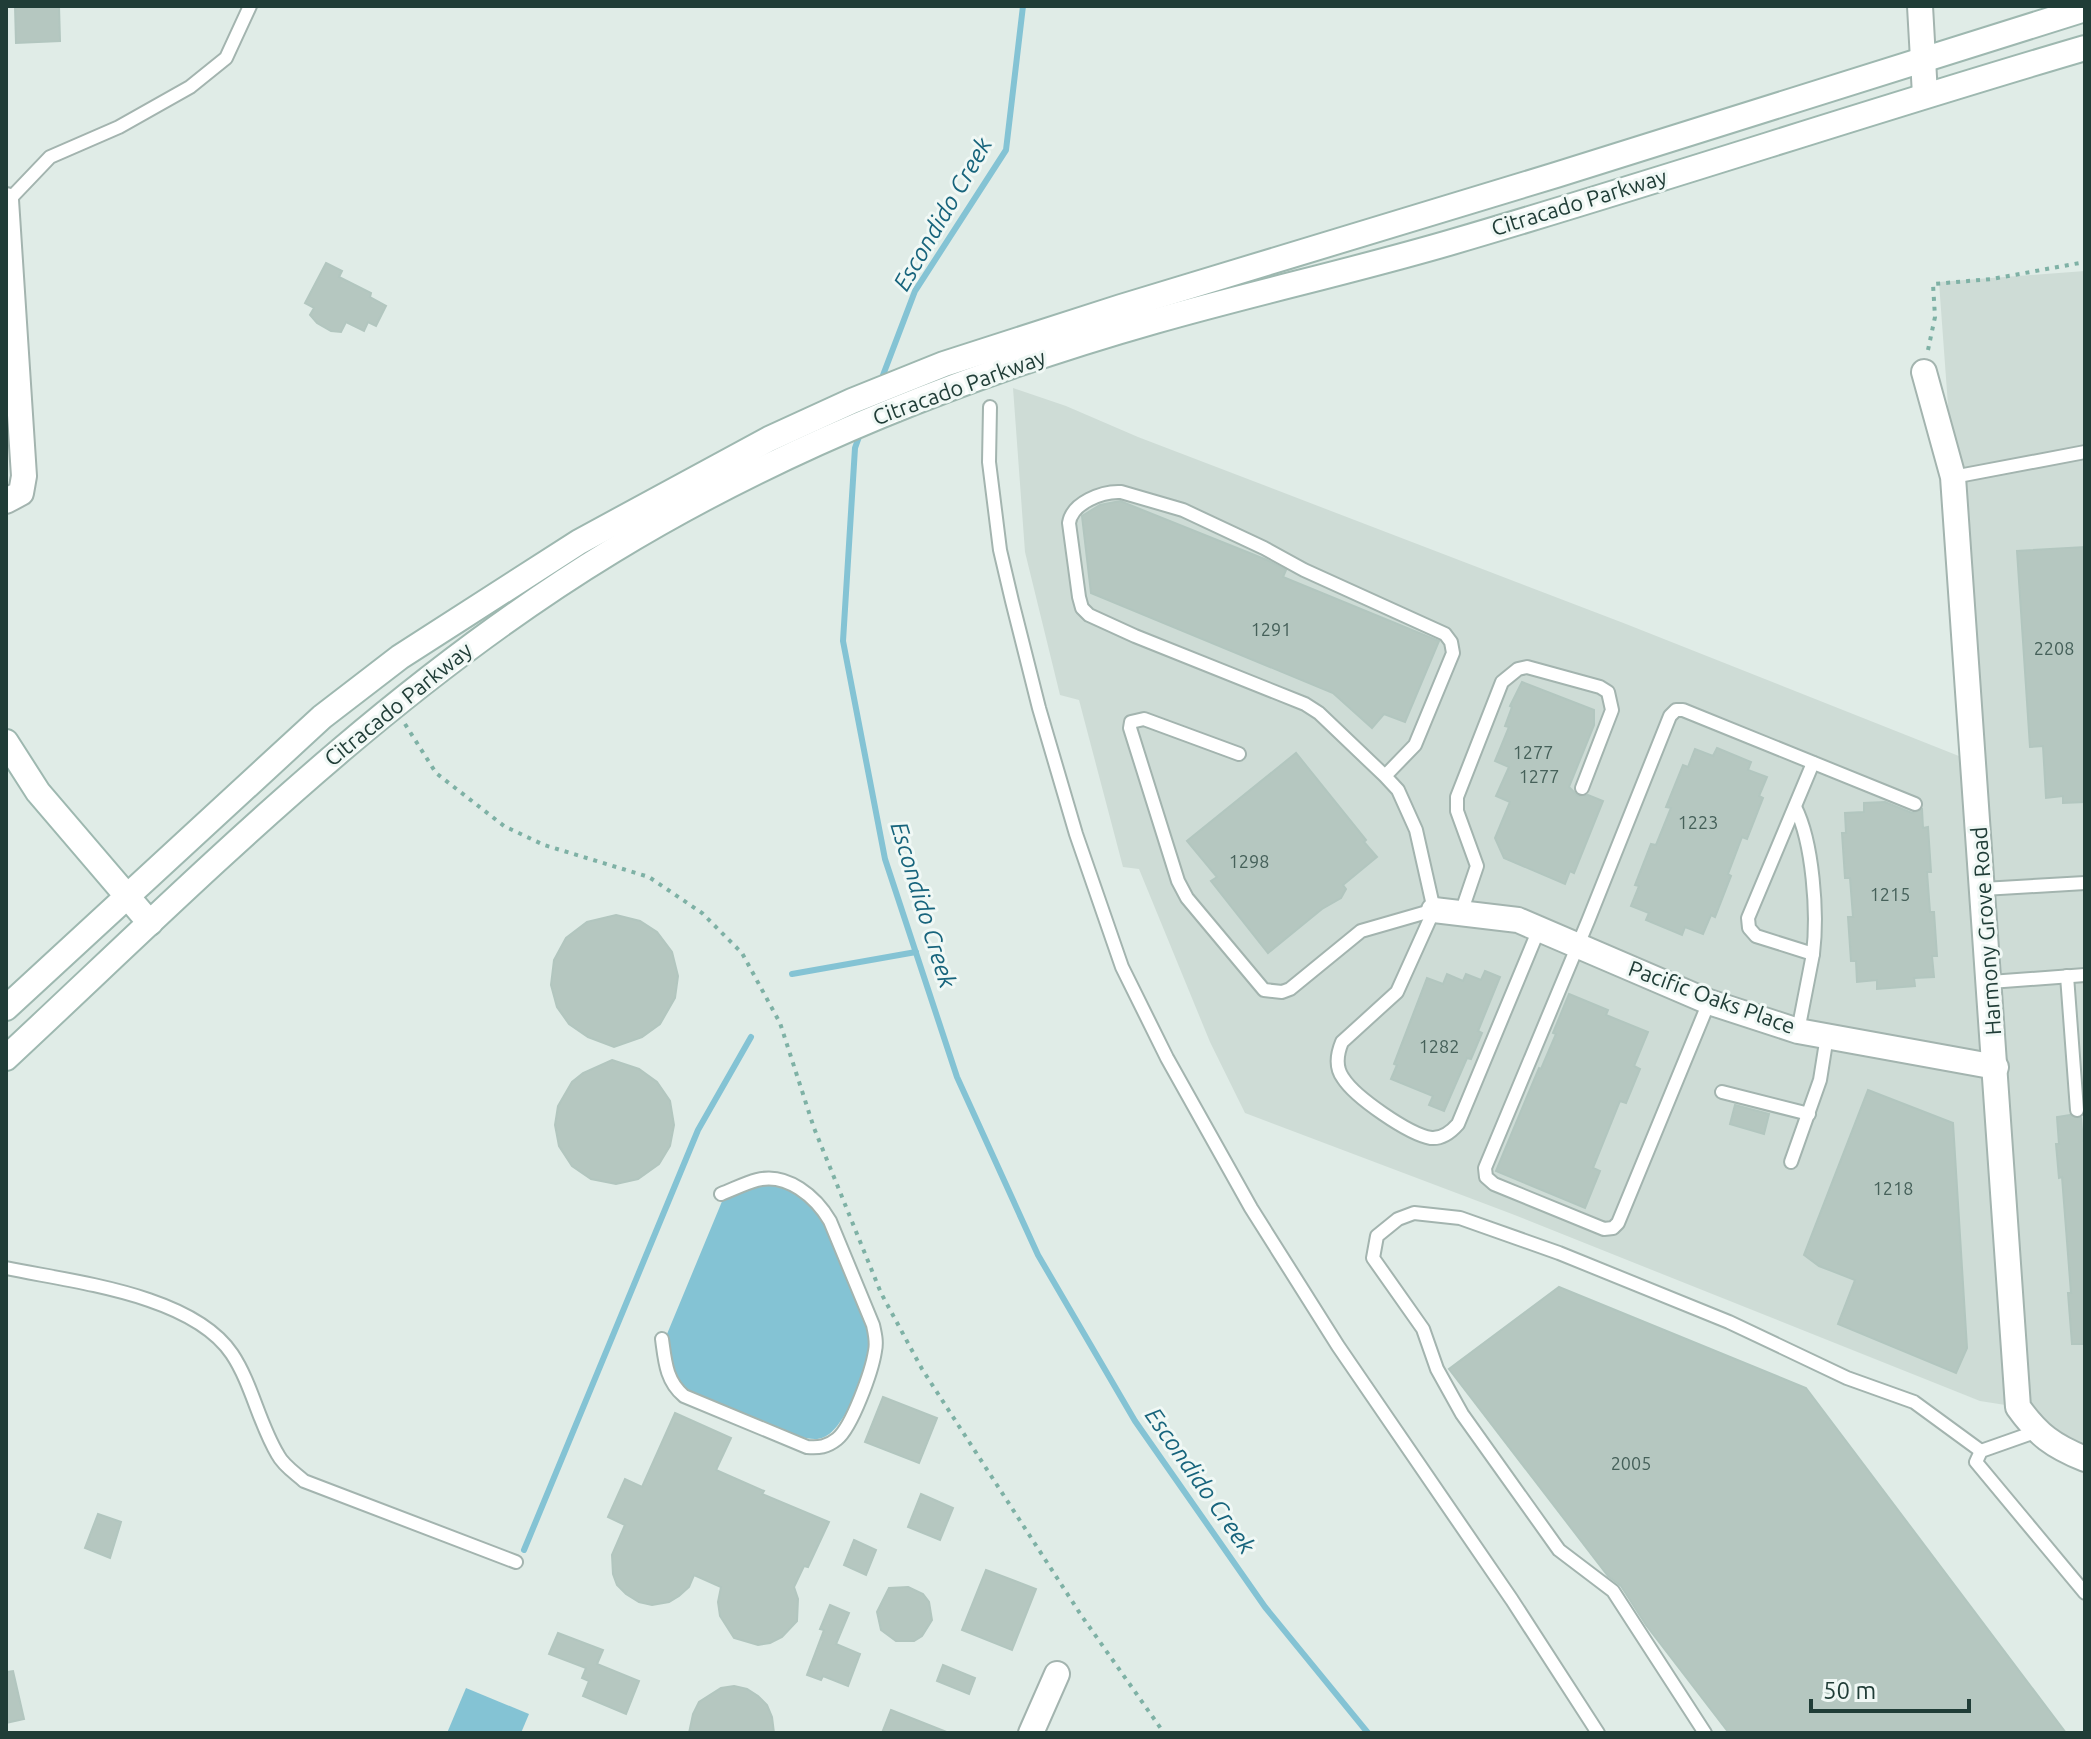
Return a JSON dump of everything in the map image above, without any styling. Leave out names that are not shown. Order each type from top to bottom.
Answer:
[{"type":"main road","points":[[1920,6],[1925,95]]},
{"type":"main road","name":"Citracado Parkway","points":[[6,1058],[302,782],[450,660],[609,553],[677,513],[777,461],[859,423],[946,376],[1121,307],[2085,9]]},
{"type":"main road","name":"Citracado Parkway","points":[[6,1008],[322,717],[400,657],[566,550],[769,439],[852,401],[1454,241],[2085,48]]},
{"type":"main road","points":[[6,501],[21,493],[24,476],[7,201]]},
{"type":"main road","name":"Harmony Grove Road","points":[[1924,372],[1953,477],[2018,1407],[2035,1432]]},
{"type":"main road","points":[[6,742],[38,792],[150,923]]},
{"type":"main road","name":"Pacific Oaks Place","points":[[1434,910],[1518,920],[1709,1002],[1798,1031],[1996,1067]]},
{"type":"main road","points":[[2035,1432],[2060,1449],[2085,1459]]},
{"type":"main road","points":[[1031,1733],[1057,1674]]},
{"type":"lane","points":[[7,201],[50,157],[119,127],[190,87],[226,58],[250,6]]},
{"type":"lane","points":[[990,407],[989,462],[1000,550],[1012,601],[1076,834],[1122,967],[1167,1058],[1251,1208],[1338,1346],[1512,1600],[1598,1733]]},
{"type":"lane","points":[[1953,477],[2085,452]]},
{"type":"lane","points":[[1385,776],[1415,745],[1422,732],[1453,653],[1451,642],[1445,634],[1304,570],[1183,510],[1112,491],[1071,514],[1069,523],[1079,597],[1082,608],[1089,615],[1305,704],[1319,713],[1398,790],[1416,830],[1434,910],[1397,992],[1342,1042],[1337,1053],[1343,1079],[1385,1117],[1432,1138],[1451,1132],[1458,1124],[1539,929]]},
{"type":"lane","points":[[1461,913],[1477,866],[1457,811],[1457,797],[1502,682],[1518,669],[1527,667],[1600,687],[1608,692],[1612,710],[1582,788]]},
{"type":"lane","points":[[1709,1002],[1618,1223],[1613,1228],[1604,1229],[1494,1184],[1486,1177],[1485,1168],[1670,716],[1676,710],[1683,710],[1915,804]]},
{"type":"lane","points":[[1239,754],[1144,719],[1131,722],[1130,728],[1178,881],[1187,898],[1264,990],[1282,992],[1290,989],[1361,931],[1434,910]]},
{"type":"lane","points":[[1813,763],[1748,918],[1749,928],[1756,936],[1813,954]]},
{"type":"lane","points":[[1795,807],[1808,841],[1815,936],[1798,1031]]},
{"type":"lane","points":[[1983,889],[2085,883]]},
{"type":"lane","points":[[1990,982],[2085,975]]},
{"type":"lane","points":[[2067,976],[2077,1110]]},
{"type":"lane","points":[[1791,1162],[1820,1080],[1827,1036]]},
{"type":"lane","points":[[1722,1092],[1809,1114]]},
{"type":"lane","points":[[662,1339],[666,1371],[684,1396],[807,1447],[822,1448],[836,1441],[850,1422],[874,1357],[876,1337],[821,1205],[803,1189],[770,1179],[758,1180],[721,1194]]},
{"type":"lane","points":[[1705,1733],[1613,1591],[1559,1550],[1462,1414],[1437,1369],[1423,1329],[1373,1258],[1377,1236],[1398,1219],[1414,1213],[1460,1218],[1559,1253],[1729,1322],[1847,1378],[1914,1402],[1981,1451]]},
{"type":"lane","points":[[6,1268],[107,1289],[189,1315],[232,1354],[279,1458],[304,1481],[516,1562]]},
{"type":"lane","points":[[2035,1432],[1981,1451],[1976,1462],[2085,1593]]},
{"type":"path","points":[[1924,372],[1935,317],[1933,284],[1992,279],[2085,262]]},
{"type":"shaded area","points":[[2085,271],[2085,1459],[2018,1407],[1980,1401],[1512,1214],[1245,1113],[1210,1042],[1139,869],[1123,867],[1079,700],[1060,695],[1025,552],[1013,388],[1066,406],[1138,437],[1626,624],[1974,762],[1939,282]]},
{"type":"water","points":[[755,1183],[789,1188],[803,1195],[817,1208],[870,1329],[872,1348],[854,1398],[832,1432],[821,1438],[799,1437],[712,1402],[681,1385],[670,1368],[667,1334],[723,1199]]},
{"type":"water","points":[[466,1688],[529,1714],[521,1733],[447,1733]]},
{"type":"building","points":[[15,6],[59,6],[60,41],[16,43]]},
{"type":"building","points":[[326,263],[342,271],[339,277],[371,293],[370,297],[386,306],[376,326],[368,322],[364,331],[346,322],[341,332],[331,331],[310,315],[314,308],[305,303]]},
{"type":"building","points":[[1120,501],[1267,560],[1286,570],[1283,577],[1439,641],[1405,722],[1384,714],[1372,728],[1333,693],[1091,593],[1082,516],[1100,505]]},
{"type":"building","points":[[2085,547],[2085,802],[2063,803],[2063,796],[2046,798],[2043,746],[2030,747],[2017,551]]},
{"type":"building","points":[[1522,682],[1594,710],[1594,725],[1569,787],[1578,796],[1588,795],[1603,801],[1574,873],[1570,871],[1565,884],[1504,858],[1495,838],[1510,802],[1496,796],[1509,767],[1495,761],[1509,727],[1505,726],[1510,706]]},
{"type":"building","points":[[1717,748],[1751,762],[1748,770],[1767,777],[1759,796],[1763,798],[1747,839],[1742,837],[1715,917],[1711,915],[1703,934],[1685,927],[1682,935],[1646,920],[1649,913],[1631,906],[1639,886],[1635,885],[1651,844],[1656,845],[1671,808],[1666,807],[1683,765],[1688,767],[1695,749],[1713,756]]},
{"type":"building","points":[[1296,753],[1377,857],[1343,885],[1346,889],[1341,898],[1322,909],[1268,953],[1211,881],[1217,877],[1187,841]]},
{"type":"building","points":[[1885,802],[1912,813],[1922,809],[1923,828],[1928,827],[1931,872],[1927,872],[1937,956],[1932,956],[1934,977],[1914,978],[1915,986],[1877,989],[1877,980],[1857,982],[1856,961],[1851,961],[1848,917],[1853,917],[1850,878],[1845,878],[1842,833],[1846,833],[1845,813],[1864,812],[1864,803]]},
{"type":"building","points":[[616,915],[640,921],[657,932],[672,952],[678,976],[675,998],[660,1024],[642,1037],[614,1047],[588,1037],[569,1024],[557,1007],[551,985],[554,960],[566,938],[587,922]]},
{"type":"building","points":[[1485,971],[1500,977],[1478,1031],[1482,1033],[1471,1059],[1467,1058],[1444,1111],[1429,1105],[1433,1096],[1391,1079],[1397,1065],[1394,1064],[1427,978],[1443,984],[1447,974],[1463,981],[1466,974],[1481,980]]},
{"type":"building","points":[[1569,994],[1608,1010],[1606,1015],[1648,1032],[1634,1066],[1640,1069],[1626,1103],[1620,1101],[1593,1168],[1600,1171],[1585,1208],[1496,1171],[1556,1034],[1553,1033]]},
{"type":"building","points":[[612,1060],[639,1069],[657,1082],[670,1101],[674,1125],[670,1146],[659,1164],[638,1179],[616,1184],[591,1179],[572,1166],[559,1146],[555,1125],[558,1106],[572,1082],[583,1073]]},
{"type":"building","points":[[1868,1090],[1953,1123],[1967,1348],[1956,1373],[1838,1324],[1855,1280],[1819,1266],[1804,1255]]},
{"type":"building","points":[[1735,1105],[1769,1114],[1764,1134],[1730,1124]]},
{"type":"building","points":[[2070,1115],[2081,1118],[2085,1141],[2085,1344],[2072,1344],[2062,1177],[2059,1178],[2056,1144],[2059,1144],[2057,1117]]},
{"type":"building","points":[[1559,1287],[1806,1388],[2066,1733],[1729,1733],[1646,1625],[1621,1586],[1608,1576],[1449,1369]]},
{"type":"building","points":[[883,1397],[937,1418],[919,1463],[865,1442]]},
{"type":"building","points":[[675,1413],[731,1438],[716,1470],[764,1491],[762,1494],[829,1522],[808,1567],[804,1566],[794,1587],[798,1599],[797,1621],[782,1637],[770,1643],[758,1645],[734,1638],[720,1616],[718,1602],[721,1587],[694,1575],[689,1587],[679,1596],[669,1602],[652,1605],[639,1602],[617,1585],[612,1555],[625,1525],[608,1517],[625,1479],[642,1487]]},
{"type":"building","points":[[921,1494],[953,1508],[940,1540],[908,1527]]},
{"type":"building","points":[[98,1514],[121,1522],[110,1558],[85,1548]]},
{"type":"building","points":[[854,1540],[876,1550],[866,1575],[844,1565]]},
{"type":"building","points":[[986,1570],[1036,1589],[1012,1650],[962,1630]]},
{"type":"building","points":[[908,1587],[923,1594],[929,1602],[932,1620],[922,1636],[914,1641],[896,1641],[881,1630],[877,1612],[889,1588]]},
{"type":"building","points":[[830,1605],[849,1613],[836,1644],[860,1654],[848,1686],[823,1676],[821,1680],[807,1675]]},
{"type":"building","points":[[558,1633],[603,1650],[597,1664],[639,1681],[626,1714],[583,1696],[589,1681],[582,1678],[586,1668],[549,1654]]},
{"type":"building","points":[[943,1665],[975,1678],[969,1694],[937,1681]]},
{"type":"building","points":[[13,1671],[24,1719],[6,1723],[6,1672]]},
{"type":"building","points":[[734,1686],[747,1689],[767,1705],[774,1733],[689,1733],[699,1702],[721,1688]]},
{"type":"building","points":[[891,1710],[947,1732],[882,1733]]},
{"type":"waterway","name":"Escondido Creek","points":[[880,383],[915,291],[1006,150],[1023,6]]},
{"type":"waterway","name":"Escondido Creek","points":[[861,431],[855,448],[843,641],[885,859],[957,1077],[1038,1255],[1135,1421],[1265,1607],[1368,1733]]},
{"type":"waterway","points":[[792,974],[916,952]]},
{"type":"waterway","points":[[524,1550],[698,1130],[751,1037]]}]
